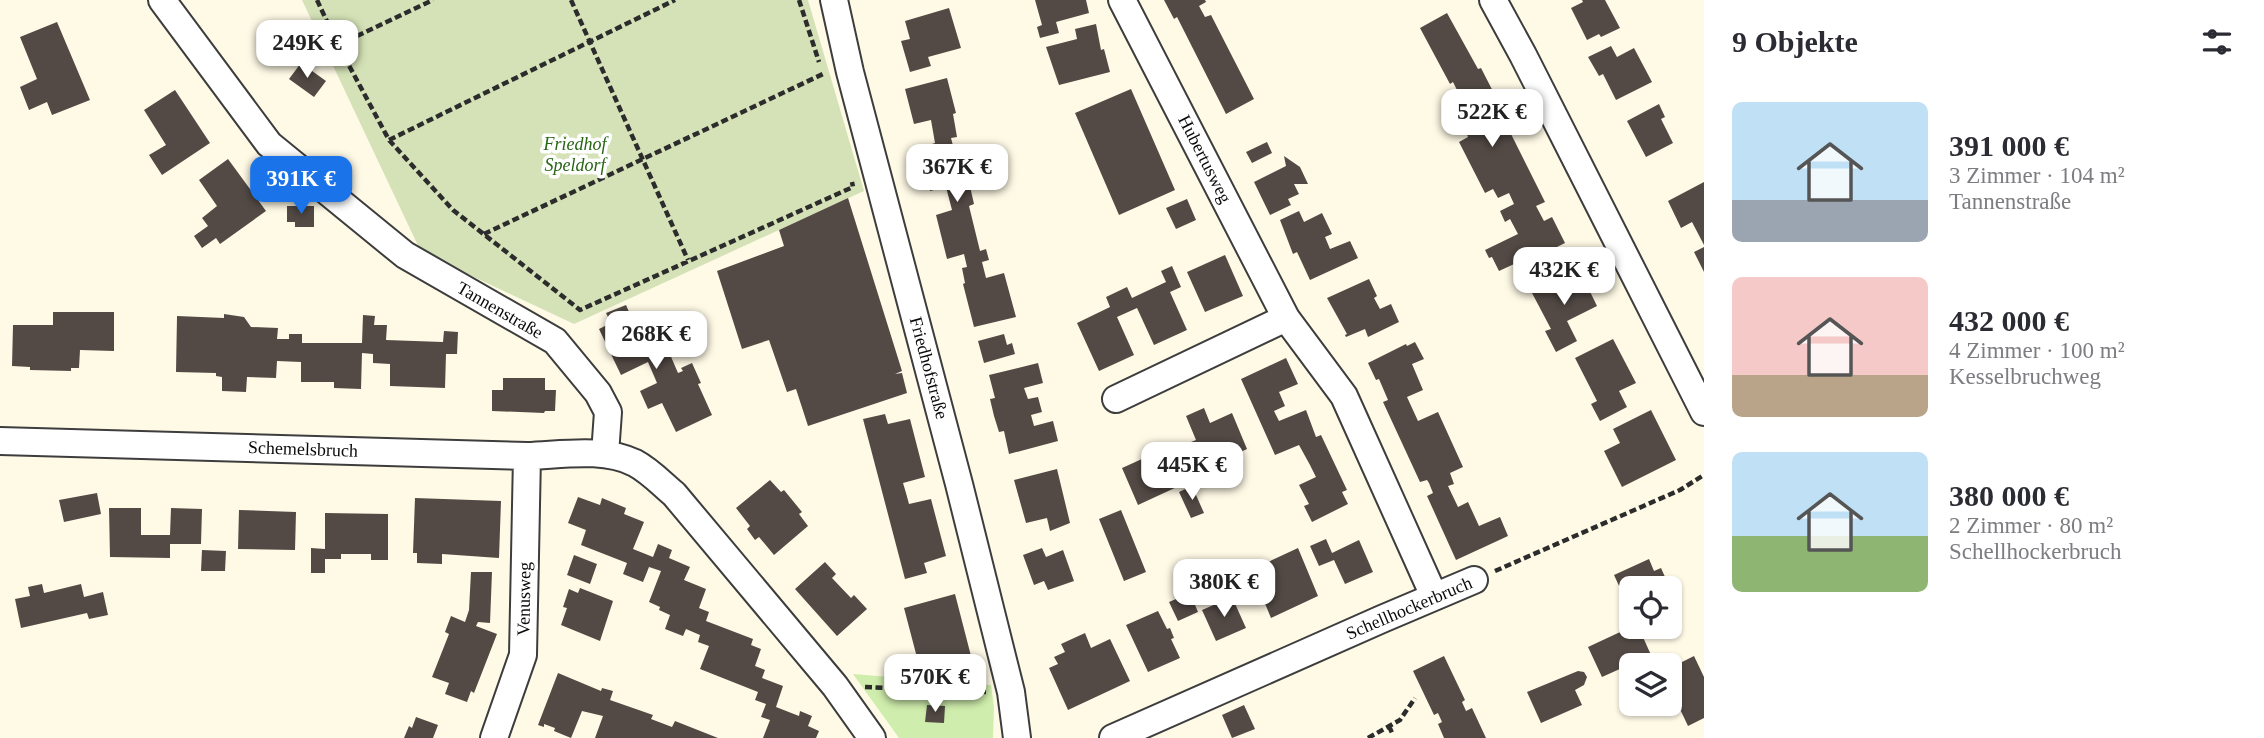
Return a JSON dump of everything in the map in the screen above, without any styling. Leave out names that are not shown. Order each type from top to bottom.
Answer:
[{"type":"street","name":"Tannenstraße","points":[[162,0],[269,144],[405,255],[555,341],[598,393],[608,412],[605,454]]},
{"type":"street","name":"Friedhofstraße","points":[[834,0],[850,72],[1012,692],[1017,738]]},
{"type":"street","name":"Hubertusweg","points":[[1122,0],[1286,318],[1344,396],[1434,596]]},
{"type":"street","points":[[1493,0],[1704,412]]},
{"type":"street","points":[[1115,399],[1286,318]]},
{"type":"street","name":"Schemelsbruch","points":[[0,441],[527,456],[605,454]]},
{"type":"street","points":[[605,454],[635,463],[674,494],[835,686],[872,738]]},
{"type":"street","name":"Venusweg","points":[[504,735],[523,655],[527,456]]},
{"type":"street","name":"Schellhockerbruch","points":[[1114,738],[1474,580]]},
{"type":"path","points":[[317,0],[389,140],[453,210],[580,310],[853,187]]},
{"type":"path","points":[[338,45],[433,0]]},
{"type":"path","points":[[571,0],[688,260]]},
{"type":"path","points":[[389,140],[675,0]]},
{"type":"path","points":[[484,234],[823,74]]},
{"type":"path","name":"Schellhockerbruch","points":[[1474,580],[1680,490],[1704,475]]},
{"type":"path","points":[[835,686],[1012,692]]},
{"type":"path","points":[[1368,738],[1400,720],[1415,698]]},
{"type":"path","points":[[1389,726],[1392,733]]},
{"type":"green space","name":"Friedhof Speldorf","points":[[302,0],[808,0],[864,191],[574,324],[421,252]]},
{"type":"green space","points":[[853,674],[991,685],[994,707],[993,738],[899,738]]},
{"type":"building","points":[[1035,0],[1086,0],[1089,13],[1056,22],[1059,33],[1040,38],[1037,27],[1042,25]]},
{"type":"building","points":[[1164,0],[1205,0],[1206,2],[1199,6],[1205,17],[1211,15],[1254,99],[1226,114],[1177,17],[1174,19]]},
{"type":"building","points":[[1582,0],[1605,0],[1620,28],[1587,40],[1571,8],[1583,2]]},
{"type":"building","points":[[949,8],[961,48],[928,57],[931,66],[910,72],[901,41],[910,39],[905,21]]},
{"type":"building","points":[[1447,13],[1478,69],[1481,68],[1545,202],[1536,206],[1544,221],[1552,217],[1565,243],[1539,256],[1536,250],[1524,256],[1525,259],[1499,271],[1485,250],[1518,234],[1510,219],[1505,222],[1500,211],[1514,204],[1509,193],[1498,198],[1493,189],[1485,193],[1459,142],[1468,137],[1463,125],[1457,129],[1447,109],[1463,102],[1453,82],[1450,84],[1420,28]]},
{"type":"building","points":[[57,22],[90,100],[52,115],[47,102],[29,110],[20,87],[37,79],[20,37]]},
{"type":"building","points":[[1096,24],[1101,50],[1104,49],[1110,72],[1059,85],[1046,47],[1077,39],[1075,29]]},
{"type":"building","points":[[1611,46],[1617,57],[1634,48],[1652,82],[1616,100],[1603,74],[1599,76],[1588,57]]},
{"type":"building","points":[[301,63],[326,81],[314,97],[289,79]]},
{"type":"building","points":[[947,78],[956,113],[953,114],[957,137],[951,138],[963,184],[969,182],[974,204],[969,206],[980,251],[986,249],[989,260],[982,262],[986,278],[1004,273],[1016,317],[974,327],[963,284],[962,268],[967,267],[964,254],[947,259],[936,215],[952,210],[946,187],[930,191],[919,148],[935,143],[931,120],[914,124],[905,89]]},
{"type":"building","points":[[1131,89],[1175,190],[1119,215],[1075,113]]},
{"type":"building","points":[[175,90],[210,143],[162,175],[149,155],[166,145],[144,110]]},
{"type":"building","points":[[1659,104],[1665,117],[1661,119],[1673,143],[1646,157],[1627,121]]},
{"type":"building","points":[[1267,142],[1272,153],[1252,163],[1246,152]]},
{"type":"building","points":[[1284,156],[1300,167],[1308,184],[1294,184],[1299,194],[1288,199],[1291,205],[1270,215],[1254,182],[1286,166]]},
{"type":"building","points":[[228,159],[266,211],[220,244],[216,238],[202,248],[194,236],[208,226],[202,218],[217,206],[199,180]]},
{"type":"building","points":[[1704,182],[1704,245],[1692,222],[1681,228],[1668,201]]},
{"type":"building","points":[[848,198],[902,371],[895,374],[902,373],[907,393],[808,426],[796,389],[787,392],[769,340],[742,349],[717,271],[784,246],[779,230]]},
{"type":"building","points":[[1187,199],[1196,220],[1176,229],[1166,208]]},
{"type":"building","points":[[287,206],[314,206],[314,227],[295,227],[295,222],[287,222]]},
{"type":"building","points":[[1299,211],[1304,222],[1322,213],[1332,234],[1325,237],[1330,249],[1350,241],[1358,258],[1310,280],[1297,252],[1293,254],[1280,220]]},
{"type":"building","points":[[1704,247],[1704,272],[1694,252]]},
{"type":"building","points":[[1225,255],[1243,296],[1205,312],[1187,272]]},
{"type":"building","points":[[1172,266],[1181,287],[1170,292],[1187,330],[1154,345],[1137,308],[1117,317],[1134,355],[1099,371],[1077,323],[1110,307],[1106,297],[1127,287],[1132,298],[1166,282],[1161,271]]},
{"type":"building","points":[[1579,269],[1597,306],[1567,321],[1577,341],[1556,352],[1545,331],[1551,329],[1532,293]]},
{"type":"building","points":[[1369,279],[1380,309],[1391,304],[1399,322],[1368,337],[1365,329],[1346,337],[1347,334],[1327,298]]},
{"type":"building","points":[[626,305],[630,314],[625,317],[631,331],[649,323],[664,354],[669,352],[678,373],[683,371],[681,368],[692,363],[712,415],[676,432],[662,403],[648,409],[640,391],[657,383],[648,362],[621,375],[599,329],[611,323],[606,313]]},
{"type":"building","points":[[53,312],[114,312],[114,351],[80,350],[79,368],[71,368],[71,371],[30,370],[30,367],[12,366],[13,325],[53,325]]},
{"type":"building","points":[[224,314],[244,317],[251,327],[278,328],[277,339],[289,339],[289,334],[302,334],[302,343],[362,343],[363,315],[375,316],[374,325],[387,325],[386,340],[443,342],[444,331],[458,332],[457,354],[446,354],[445,388],[390,386],[390,364],[373,363],[373,354],[362,353],[361,389],[334,388],[334,382],[301,382],[301,362],[277,361],[276,378],[247,377],[246,392],[222,391],[222,377],[216,376],[216,373],[176,372],[177,316],[224,318]]},
{"type":"building","points":[[1004,334],[1007,345],[1012,343],[1015,354],[984,363],[978,341]]},
{"type":"building","points":[[1613,339],[1636,383],[1619,391],[1627,407],[1600,421],[1591,404],[1597,401],[1575,358]]},
{"type":"building","points":[[1415,342],[1424,359],[1412,364],[1423,390],[1407,397],[1418,421],[1438,412],[1463,467],[1450,473],[1454,484],[1448,486],[1458,507],[1468,502],[1479,526],[1500,517],[1508,536],[1456,560],[1427,496],[1433,493],[1429,483],[1427,480],[1420,482],[1383,402],[1388,400],[1379,379],[1376,380],[1368,363]]},
{"type":"building","points":[[1286,358],[1298,384],[1279,392],[1285,406],[1274,411],[1279,421],[1306,410],[1316,437],[1321,435],[1347,490],[1342,492],[1348,504],[1312,522],[1304,506],[1309,504],[1299,485],[1316,477],[1299,445],[1275,455],[1241,379]]},
{"type":"building","points":[[1038,363],[1043,383],[1024,388],[1028,399],[1038,397],[1042,412],[1031,415],[1034,426],[1053,421],[1058,441],[1009,454],[1004,431],[999,432],[994,416],[990,399],[995,398],[989,375]]},
{"type":"building","points":[[503,378],[545,378],[545,390],[556,390],[555,411],[492,411],[492,390],[503,390]]},
{"type":"building","points":[[1204,408],[1210,423],[1232,413],[1247,449],[1230,457],[1232,467],[1207,478],[1203,469],[1198,472],[1186,444],[1196,440],[1186,416]]},
{"type":"building","points":[[1651,410],[1676,460],[1622,487],[1604,451],[1620,443],[1613,429]]},
{"type":"building","points":[[885,414],[888,424],[910,419],[925,477],[903,483],[909,504],[931,499],[946,556],[924,563],[927,573],[905,579],[863,419]]},
{"type":"building","points":[[1162,450],[1179,486],[1138,505],[1122,468]]},
{"type":"building","points":[[1057,469],[1070,523],[1050,531],[1047,518],[1026,523],[1014,480]]},
{"type":"building","points":[[770,480],[781,492],[784,490],[802,512],[799,514],[808,526],[774,555],[759,537],[755,540],[747,529],[750,526],[736,508]]},
{"type":"building","points":[[1192,486],[1204,513],[1191,518],[1179,492]]},
{"type":"building","points":[[97,493],[101,514],[64,522],[59,500]]},
{"type":"building","points":[[578,497],[600,505],[602,498],[626,508],[624,514],[644,522],[633,549],[653,557],[658,544],[672,550],[669,558],[690,567],[684,580],[706,589],[699,608],[709,612],[706,621],[753,639],[751,645],[761,649],[755,666],[765,670],[762,678],[783,686],[776,707],[799,716],[800,711],[812,716],[808,726],[819,731],[816,738],[763,738],[770,720],[761,717],[766,704],[755,700],[758,692],[700,669],[709,646],[698,642],[700,635],[686,629],[683,636],[665,629],[670,615],[649,602],[661,571],[649,567],[643,582],[623,574],[627,563],[581,545],[586,530],[568,523]]},
{"type":"building","points":[[415,498],[501,501],[499,558],[442,554],[442,564],[417,563],[417,553],[413,553]]},
{"type":"building","points":[[109,508],[141,508],[141,535],[170,535],[171,508],[202,509],[201,544],[170,544],[170,558],[110,557]]},
{"type":"building","points":[[239,510],[296,512],[295,550],[238,549]]},
{"type":"building","points":[[1121,510],[1146,572],[1124,581],[1099,519]]},
{"type":"building","points":[[325,513],[388,514],[388,560],[371,560],[371,554],[341,554],[341,559],[325,559],[325,573],[311,573],[311,548],[325,549]]},
{"type":"building","points":[[1326,539],[1332,553],[1359,540],[1373,572],[1345,584],[1334,560],[1319,566],[1310,546]]},
{"type":"building","points":[[1042,548],[1046,557],[1063,550],[1074,581],[1048,590],[1044,581],[1034,585],[1023,555]]},
{"type":"building","points":[[1298,548],[1318,596],[1271,618],[1251,570]]},
{"type":"building","points":[[202,550],[226,551],[225,571],[201,571]]},
{"type":"building","points":[[574,555],[597,564],[590,584],[567,575]]},
{"type":"building","points":[[1649,559],[1654,571],[1661,568],[1665,576],[1619,576],[1619,586],[1614,575]]},
{"type":"building","points":[[825,562],[836,574],[832,578],[851,598],[854,595],[867,609],[837,636],[795,589]]},
{"type":"building","points":[[471,572],[492,572],[490,623],[478,622],[476,626],[497,634],[474,693],[471,691],[467,702],[445,694],[449,683],[432,677],[449,634],[445,632],[451,616],[465,622],[469,610]]},
{"type":"building","points":[[42,584],[44,593],[81,584],[84,597],[103,592],[108,615],[89,619],[87,613],[21,628],[15,599],[30,596],[28,587]]},
{"type":"building","points":[[580,588],[613,601],[600,641],[561,625],[567,608],[563,607],[569,589],[578,593]]},
{"type":"building","points":[[1190,593],[1198,612],[1178,621],[1169,602]]},
{"type":"building","points":[[955,594],[971,656],[920,669],[904,608]]},
{"type":"building","points":[[1232,597],[1246,628],[1216,641],[1202,610]]},
{"type":"building","points":[[1158,611],[1167,629],[1170,628],[1174,638],[1171,639],[1180,658],[1148,672],[1126,625]]},
{"type":"building","points":[[1085,633],[1091,648],[1110,639],[1130,681],[1068,710],[1049,668],[1058,664],[1054,657],[1065,652],[1061,644]]},
{"type":"building","points":[[1619,633],[1619,639],[1644,639],[1650,653],[1619,653],[1619,669],[1602,677],[1588,647]]},
{"type":"building","points":[[1444,656],[1465,700],[1462,702],[1466,711],[1472,708],[1486,738],[1444,738],[1438,724],[1442,722],[1438,713],[1434,715],[1413,671]]},
{"type":"building","points":[[1694,656],[1704,677],[1704,718],[1688,726],[1682,713],[1682,662]]},
{"type":"building","points":[[1578,671],[1584,672],[1587,677],[1584,685],[1575,690],[1582,705],[1541,723],[1527,692]]},
{"type":"building","points":[[558,673],[601,691],[602,688],[613,691],[610,700],[653,715],[651,719],[672,727],[675,721],[718,738],[595,738],[603,716],[582,711],[571,738],[554,731],[555,728],[538,725]]},
{"type":"building","points":[[927,705],[945,706],[944,723],[925,722]]},
{"type":"building","points":[[1244,705],[1255,729],[1232,738],[1222,715]]},
{"type":"building","points":[[416,717],[438,725],[433,738],[404,738]]}]
